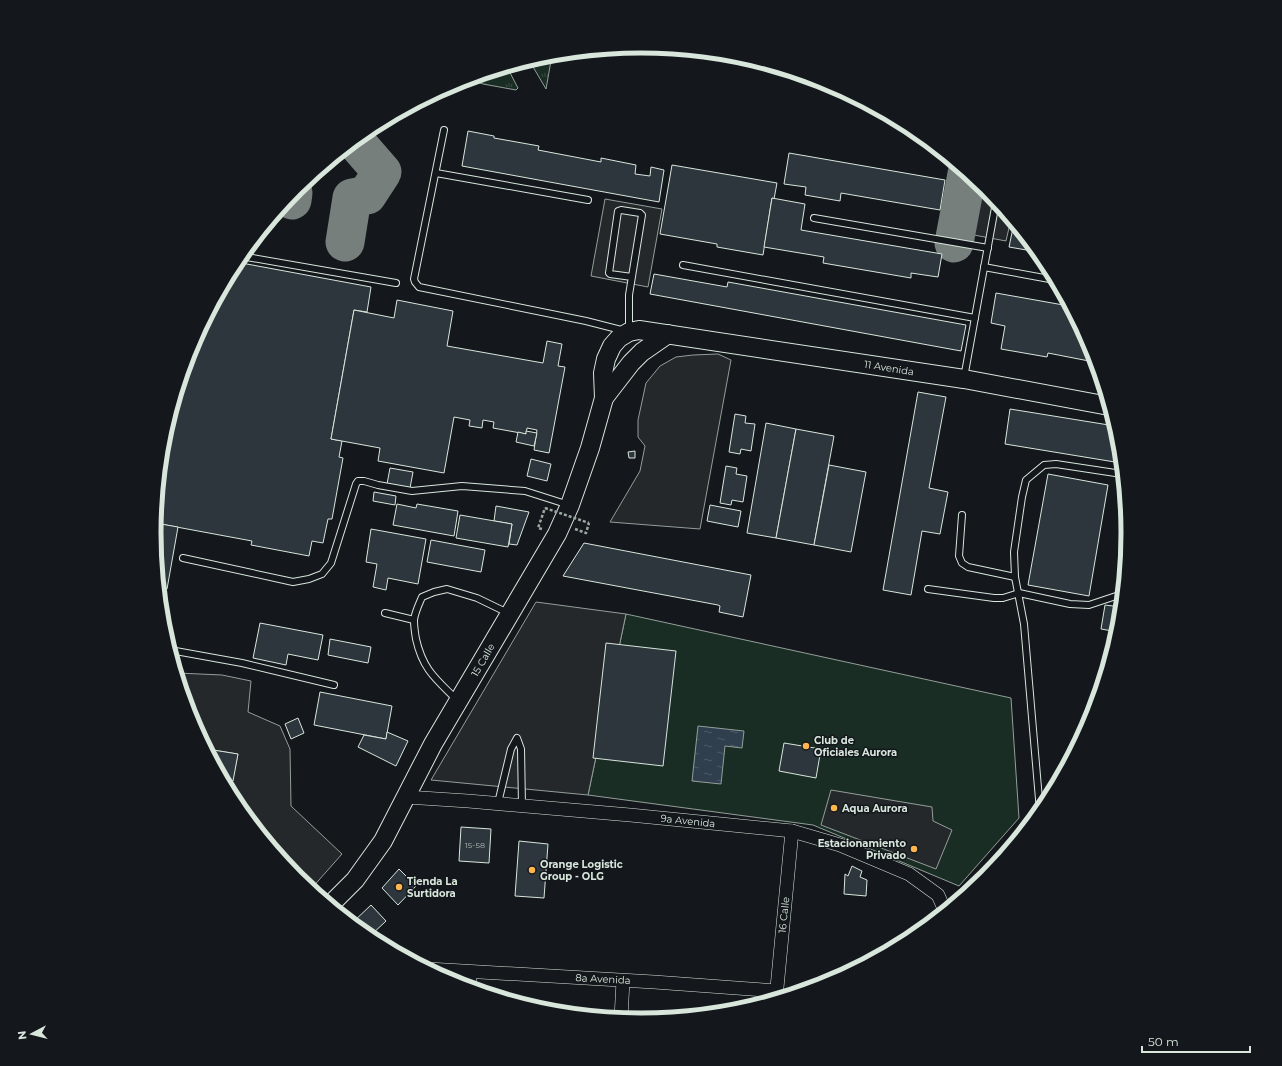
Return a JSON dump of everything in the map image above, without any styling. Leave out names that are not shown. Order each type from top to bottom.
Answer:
[{"type":"main road","name":"11 Avenida","points":[[629,332],[639,330],[668,334],[964,379],[1104,405]]},
{"type":"main road","points":[[604,398],[603,373],[606,359],[612,346],[619,338],[629,332]]},
{"type":"main road","points":[[604,398],[642,352],[668,334]]},
{"type":"main road","name":"15 Calle","points":[[334,901],[355,880],[383,841],[433,744],[557,534],[570,505],[590,448],[604,398]]},
{"type":"street","name":"9a Avenida","points":[[406,797],[498,803],[792,831],[840,845],[909,874],[938,895],[943,906]]},
{"type":"street","name":"16 Calle","points":[[777,993],[792,831]]},
{"type":"street","name":"8a Avenida","points":[[444,970],[623,981],[773,995]]},
{"type":"street","points":[[469,981],[470,972]]},
{"type":"street","points":[[621,1012],[623,981]]},
{"type":"lane","points":[[444,130],[414,279],[418,287],[586,320],[629,332],[629,295],[632,277],[642,215],[640,213],[621,210],[618,211],[609,273],[632,277]]},
{"type":"lane","points":[[436,172],[588,200]]},
{"type":"lane","points":[[964,379],[995,209]]},
{"type":"lane","points":[[814,218],[988,248]]},
{"type":"lane","points":[[248,257],[396,283]]},
{"type":"lane","points":[[683,265],[975,318]]},
{"type":"lane","points":[[984,267],[1048,279]]},
{"type":"lane","points":[[1039,801],[1024,624],[1015,577],[1014,552],[1026,480],[1044,465],[1056,464],[1117,473]]},
{"type":"lane","points":[[183,558],[293,582],[322,574],[331,563],[356,484],[364,481],[412,491],[462,486],[525,492],[570,505]]},
{"type":"lane","points":[[962,515],[959,556],[962,563],[968,567],[1015,577]]},
{"type":"lane","points":[[459,701],[432,675],[424,665],[418,648],[414,620],[422,597],[447,589],[477,598],[510,614]]},
{"type":"lane","points":[[928,589],[994,598],[1004,598],[1019,593],[1070,604],[1089,605],[1117,596]]},
{"type":"lane","points":[[385,613],[414,620]]},
{"type":"lane","points":[[176,651],[242,664],[334,685]]},
{"type":"lane","points":[[498,803],[511,749],[517,738],[521,749],[522,806]]},
{"type":"path","points":[[538,528],[545,508],[589,523],[586,533]]},
{"type":"green space","points":[[551,61],[546,89],[532,65]]},
{"type":"green space","points":[[509,71],[518,88],[516,90],[477,82]]},
{"type":"green space","name":"Club de Oficiales Aurora","points":[[626,614],[1011,698],[1019,818],[959,886],[813,825],[588,795]]},
{"type":"shaded area","points":[[981,195],[1009,226],[1006,241],[974,235]]},
{"type":"shaded area","points":[[605,199],[662,209],[648,287],[591,276]]},
{"type":"shaded area","points":[[718,354],[731,360],[700,529],[610,522],[640,471],[645,446],[638,437],[638,420],[646,383],[660,366],[676,357]]},
{"type":"shaded area","points":[[536,602],[626,614],[588,795],[431,780]]},
{"type":"shaded area","points":[[182,673],[222,675],[251,681],[248,712],[280,726],[290,749],[291,806],[342,854],[315,884],[280,849],[260,825],[232,784],[238,754],[214,750],[198,717]]},
{"type":"shaded area","name":"Estacionamiento Privado","points":[[831,790],[932,807],[933,821],[952,830],[936,869],[821,825]]},
{"type":"water","points":[[698,726],[744,731],[742,748],[725,746],[721,784],[692,781]]},
{"type":"building","points":[[468,131],[494,136],[494,138],[539,146],[538,150],[601,162],[601,158],[636,165],[635,174],[650,176],[651,167],[664,170],[659,202],[462,166]]},
{"type":"building","points":[[789,153],[945,180],[940,210],[841,193],[840,201],[805,195],[806,187],[784,184]]},
{"type":"building","points":[[672,165],[777,183],[774,199],[772,198],[763,255],[717,247],[717,244],[660,234]]},
{"type":"building","points":[[772,198],[805,204],[801,230],[942,254],[938,277],[911,273],[911,278],[823,263],[824,257],[764,247]]},
{"type":"building","points":[[1013,230],[1029,250],[1009,247]]},
{"type":"building","points":[[244,263],[371,287],[367,312],[354,310],[331,439],[342,441],[339,457],[343,458],[332,519],[328,519],[323,543],[312,541],[309,556],[251,545],[252,541],[161,524],[165,470],[177,409],[186,379],[211,321],[225,293]]},
{"type":"building","points":[[654,274],[727,287],[728,282],[966,325],[961,351],[650,294]]},
{"type":"building","points":[[996,293],[1063,305],[1089,361],[1048,353],[1047,357],[1001,349],[1005,326],[991,323]]},
{"type":"building","points":[[397,300],[453,311],[447,346],[543,363],[547,341],[562,344],[558,366],[565,367],[549,453],[534,450],[537,430],[527,428],[526,434],[493,428],[494,422],[483,420],[482,428],[469,426],[470,420],[454,417],[444,473],[378,461],[380,448],[331,439],[354,310],[394,318]]},
{"type":"building","points":[[918,392],[946,397],[929,488],[948,492],[940,534],[922,531],[911,595],[883,590]]},
{"type":"building","points":[[1010,409],[1109,425],[1116,462],[1005,444]]},
{"type":"building","points":[[735,414],[746,416],[745,423],[755,424],[751,451],[741,449],[740,454],[729,452]]},
{"type":"building","points":[[766,423],[796,429],[776,538],[747,533]]},
{"type":"building","points":[[796,429],[834,436],[814,545],[776,538]]},
{"type":"building","points":[[526,431],[537,433],[534,446],[516,442],[518,432],[526,434]]},
{"type":"building","points":[[635,451],[635,458],[629,458],[628,452]]},
{"type":"building","points":[[531,459],[551,464],[547,481],[527,476]]},
{"type":"building","points":[[829,465],[866,472],[851,552],[814,545]]},
{"type":"building","points":[[726,466],[737,468],[736,474],[747,476],[743,502],[732,500],[731,505],[720,503]]},
{"type":"building","points":[[390,468],[413,472],[410,488],[387,484]]},
{"type":"building","points":[[1048,474],[1108,485],[1089,596],[1028,585]]},
{"type":"building","points":[[374,492],[396,496],[395,505],[373,501]]},
{"type":"building","points":[[397,504],[416,508],[417,504],[458,511],[454,536],[393,525]]},
{"type":"building","points":[[710,505],[741,511],[738,527],[707,521]]},
{"type":"building","points":[[496,506],[529,512],[517,545],[509,544],[512,524],[494,521]]},
{"type":"building","points":[[460,515],[512,524],[508,547],[456,538]]},
{"type":"building","points":[[161,524],[178,527],[167,589],[164,588],[162,564]]},
{"type":"building","points":[[371,529],[426,539],[418,584],[388,578],[386,590],[373,587],[377,564],[366,562]]},
{"type":"building","points":[[431,540],[485,550],[481,572],[427,562]]},
{"type":"building","points":[[584,543],[751,575],[743,617],[719,612],[720,606],[718,605],[563,576]]},
{"type":"building","points":[[1105,605],[1115,606],[1111,631],[1101,629]]},
{"type":"building","points":[[260,623],[323,635],[318,660],[288,654],[286,665],[253,658]]},
{"type":"building","points":[[330,639],[371,647],[368,663],[328,655]]},
{"type":"building","points":[[606,643],[676,651],[663,766],[593,758]]},
{"type":"building","points":[[320,692],[392,706],[386,739],[314,725]]},
{"type":"building","points":[[298,718],[304,733],[291,739],[285,724]]},
{"type":"building","points":[[387,732],[408,741],[396,766],[358,747],[364,735],[386,739]]},
{"type":"building","points":[[784,743],[821,749],[816,778],[779,771]]},
{"type":"building","points":[[214,750],[238,754],[233,781],[230,780],[225,773]]},
{"type":"building","points":[[461,827],[491,829],[489,863],[459,861]]},
{"type":"building","name":"Orange Logistic Group - OLG","points":[[519,841],[548,844],[544,898],[515,896]]},
{"type":"building","points":[[852,866],[862,871],[860,877],[867,880],[866,896],[844,894],[845,874],[848,876]]},
{"type":"building","name":"Tienda La Surtidora","points":[[399,869],[416,886],[398,905],[382,888]]},
{"type":"building","points":[[371,905],[386,921],[374,932],[356,919]]},
{"type":"taxiway","points":[[345,242],[352,198],[367,195],[382,172],[359,145]]},
{"type":"taxiway","points":[[954,243],[966,180]]},
{"type":"place","name":"Club de Oficiales Aurora","points":[[806,746]]},
{"type":"place","name":"Aqua Aurora","points":[[834,808]]},
{"type":"place","name":"Estacionamiento Privado","points":[[914,849]]},
{"type":"place","name":"Orange Logistic Group - OLG","points":[[532,870]]},
{"type":"place","name":"Tienda La Surtidora","points":[[399,887]]}]
